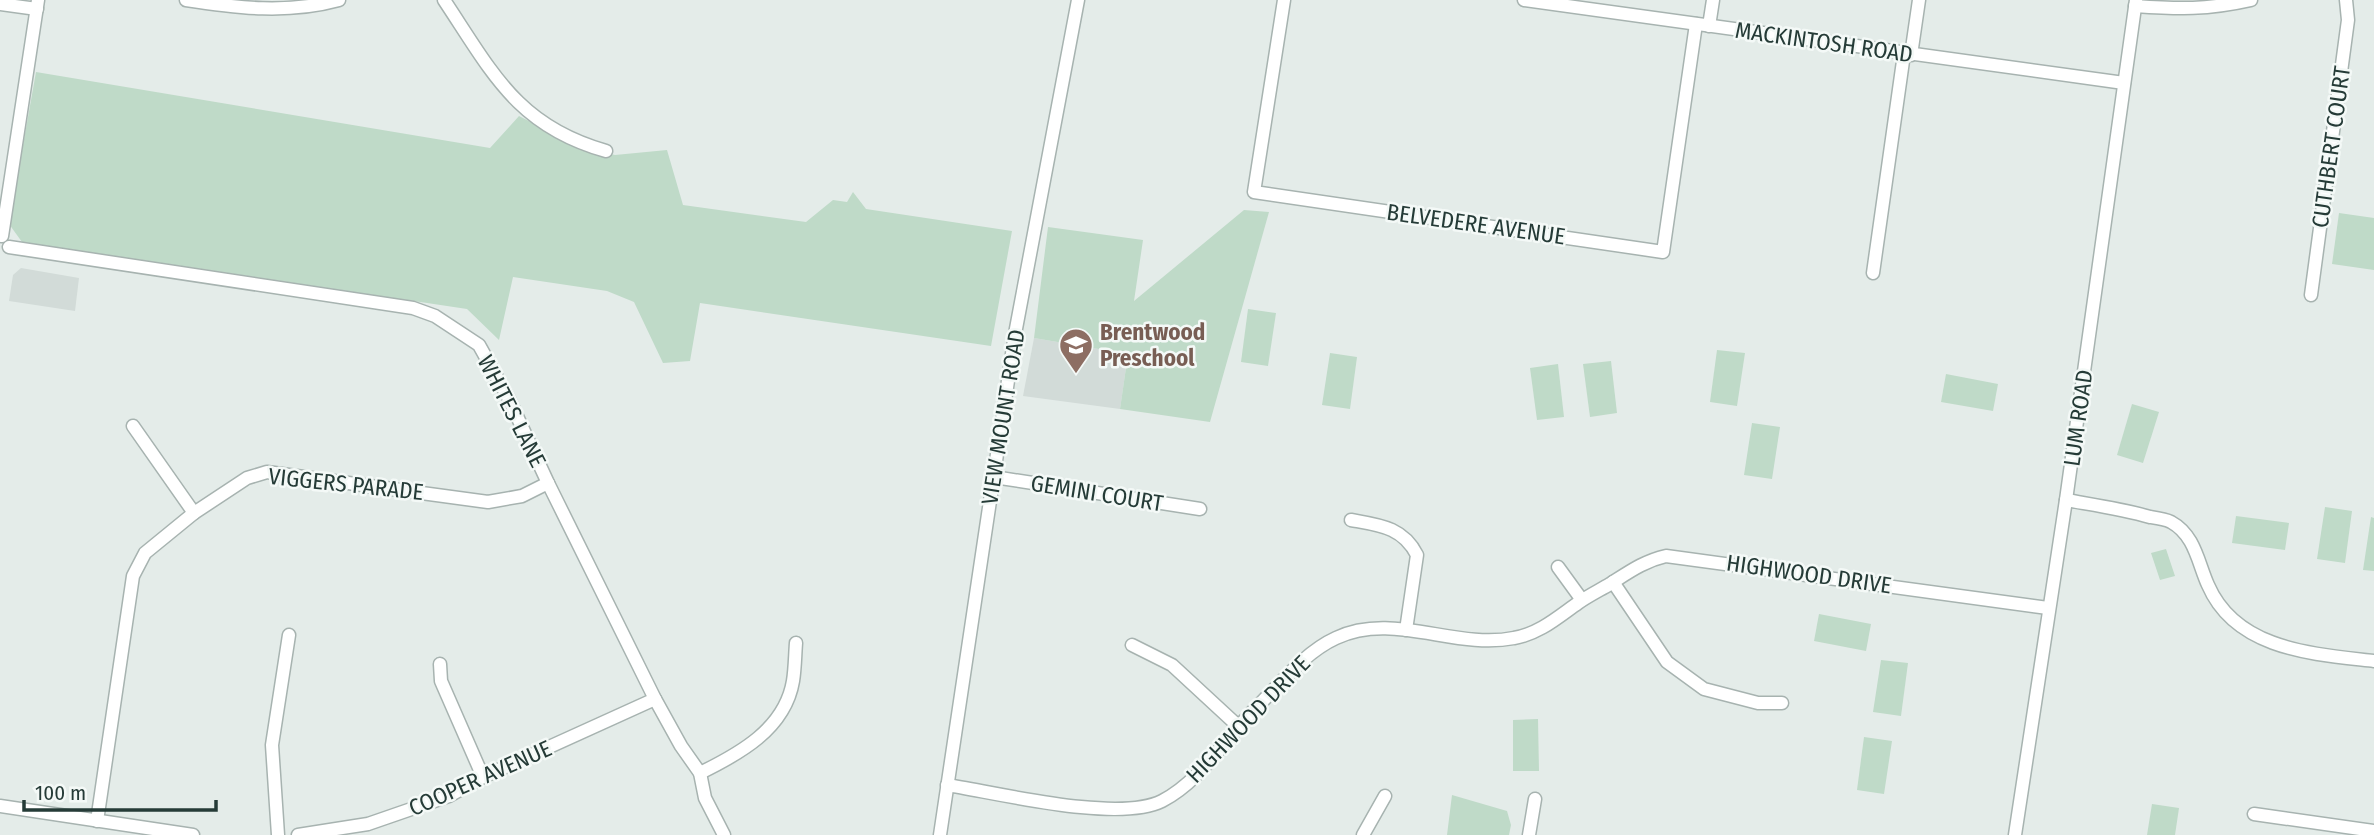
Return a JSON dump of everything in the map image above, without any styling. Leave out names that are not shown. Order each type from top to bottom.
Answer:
[{"type":"street","points":[[186,0],[261,9],[307,7],[339,0]]},
{"type":"street","points":[[444,0],[515,100],[544,125],[567,138],[606,151]]},
{"type":"street","name":"VIEW MOUNT ROAD","points":[[940,835],[1015,334],[1078,0]]},
{"type":"street","name":"BELVEDERE AVENUE","points":[[1284,0],[1254,192],[1663,252],[1702,25]]},
{"type":"street","name":"MACKINTOSH ROAD","points":[[1524,0],[2124,83]]},
{"type":"street","points":[[1702,25],[1713,0]]},
{"type":"street","points":[[1873,274],[1919,0]]},
{"type":"street","points":[[2136,3],[2174,9],[2216,8],[2251,0]]},
{"type":"street","name":"CUTHBERT COURT","points":[[2311,295],[2348,20],[2346,0]]},
{"type":"street","name":"LUM ROAD","points":[[2015,835],[2066,500],[2136,3]]},
{"type":"street","points":[[0,4],[37,5],[3,243]]},
{"type":"street","name":"WHITES LANE","points":[[3,243],[413,308],[435,316],[479,345],[509,399],[655,699],[681,746],[700,773],[705,798],[724,835]]},
{"type":"street","points":[[133,426],[194,513]]},
{"type":"street","name":"VIGGERS PARADE","points":[[97,821],[133,576],[145,553],[194,513],[247,478],[267,472],[488,502],[522,496],[548,483]]},
{"type":"street","name":"GEMINI COURT","points":[[994,477],[1199,509]]},
{"type":"street","points":[[2066,500],[2172,522],[2190,539],[2208,586],[2226,616],[2252,636],[2314,654],[2374,661]]},
{"type":"street","points":[[1351,520],[1399,532],[1417,555],[1406,629]]},
{"type":"street","name":"HIGHWOOD DRIVE","points":[[947,785],[1115,810],[1138,808],[1161,801],[1195,776],[1238,726],[1296,668],[1317,649],[1336,638],[1356,631],[1381,628],[1406,629],[1482,641],[1515,638],[1544,628],[1581,600],[1649,559],[1666,556],[1689,557],[2048,608]]},
{"type":"street","points":[[1558,566],[1581,600]]},
{"type":"street","points":[[1613,582],[1667,662],[1704,689],[1758,703],[1782,703]]},
{"type":"street","points":[[278,835],[272,745],[289,635]]},
{"type":"street","points":[[700,773],[741,752],[774,723],[793,684],[796,643]]},
{"type":"street","points":[[1132,645],[1172,665],[1238,726]]},
{"type":"street","points":[[440,664],[441,681],[483,777]]},
{"type":"street","name":"COOPER AVENUE","points":[[298,835],[368,824],[449,796],[483,777],[655,699]]},
{"type":"street","points":[[1363,835],[1385,796]]},
{"type":"street","points":[[1529,835],[1535,799]]},
{"type":"street","points":[[0,806],[193,835]]},
{"type":"street","points":[[2254,814],[2374,831]]},
{"type":"shaded area","points":[[21,268],[79,278],[75,311],[9,301],[13,275]]},
{"type":"shaded area","name":"Brentwood Preschool","points":[[1034,338],[1128,354],[1120,409],[1023,396]]},
{"type":"green space","points":[[36,72],[490,148],[519,116],[580,147],[615,155],[667,150],[683,205],[806,222],[833,200],[847,202],[853,192],[866,209],[1012,231],[991,346],[700,303],[690,361],[663,363],[634,302],[607,291],[513,277],[499,340],[467,309],[22,242],[9,224]]},
{"type":"green space","points":[[1244,210],[1269,212],[1210,422],[1120,409],[1128,354],[1034,338],[1048,227],[1143,240],[1134,301]]},
{"type":"green space","points":[[2339,213],[2374,218],[2374,270],[2332,264]]},
{"type":"green space","points":[[1248,309],[1276,313],[1268,366],[1241,362]]},
{"type":"green space","points":[[1717,350],[1745,353],[1737,406],[1710,402]]},
{"type":"green space","points":[[1330,353],[1357,357],[1350,409],[1322,405]]},
{"type":"green space","points":[[1611,361],[1617,413],[1590,417],[1583,364]]},
{"type":"green space","points":[[1558,364],[1564,417],[1537,420],[1530,368]]},
{"type":"green space","points":[[1946,374],[1998,384],[1993,411],[1941,402]]},
{"type":"green space","points":[[2132,404],[2159,412],[2143,463],[2117,455]]},
{"type":"green space","points":[[1752,423],[1780,427],[1772,479],[1744,475]]},
{"type":"green space","points":[[2325,507],[2352,511],[2345,563],[2317,559]]},
{"type":"green space","points":[[2236,516],[2289,523],[2285,550],[2232,543]]},
{"type":"green space","points":[[2371,517],[2374,518],[2374,571],[2363,570]]},
{"type":"green space","points":[[2166,549],[2175,576],[2160,580],[2151,553]]},
{"type":"green space","points":[[1819,614],[1871,624],[1866,651],[1814,641]]},
{"type":"green space","points":[[1881,660],[1908,663],[1901,716],[1873,712]]},
{"type":"green space","points":[[1538,719],[1539,771],[1513,771],[1513,720]]},
{"type":"green space","points":[[1864,737],[1892,741],[1884,794],[1857,790]]},
{"type":"green space","points":[[1452,795],[1507,811],[1511,825],[1509,835],[1447,835]]},
{"type":"green space","points":[[2152,804],[2179,808],[2175,835],[2147,835]]},
{"type":"place","name":"Brentwood Preschool","points":[[1076,375]]}]
